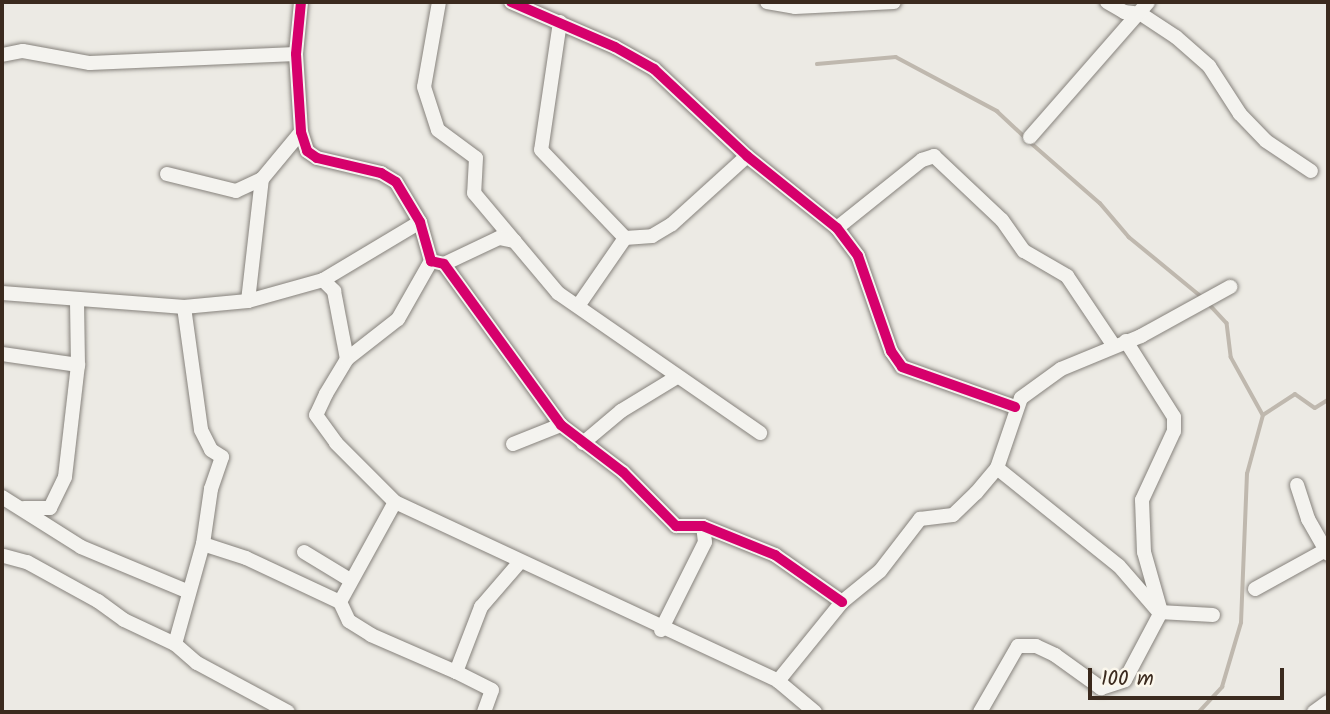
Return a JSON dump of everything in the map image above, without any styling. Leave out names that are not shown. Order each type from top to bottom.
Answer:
[{"type":"street","points":[[301,2],[296,54],[301,132],[307,150],[317,158],[381,173],[396,182],[421,222],[438,262],[561,425],[623,472],[676,526],[703,526],[775,555],[842,602]]},
{"type":"street","points":[[439,2],[424,87],[438,130],[476,158],[474,193],[558,293],[675,378],[760,433]]},
{"type":"street","points":[[511,2],[560,22],[654,69],[747,156],[836,228],[858,256],[891,351],[902,366],[1015,407]]},
{"type":"street","points":[[767,2],[795,7],[890,2]]},
{"type":"street","points":[[1107,2],[1124,12],[1144,8]]},
{"type":"street","points":[[1030,136],[1144,8]]},
{"type":"street","points":[[1144,8],[1209,66],[1240,114],[1266,141],[1311,171]]},
{"type":"street","points":[[560,22],[541,150],[625,238]]},
{"type":"street","points":[[2,55],[23,51],[90,63],[296,54]]},
{"type":"street","points":[[167,174],[236,191],[262,179],[301,132]]},
{"type":"street","points":[[625,238],[652,236],[672,225],[747,156]]},
{"type":"street","points":[[836,228],[922,160],[933,156],[1002,220],[1024,251],[1067,276],[1174,417],[1174,431],[1142,500],[1144,552],[1161,612],[1125,680],[1101,688],[1055,655],[1036,646],[1018,646],[980,712]]},
{"type":"street","points":[[248,301],[262,179]]},
{"type":"street","points":[[2,293],[184,307],[248,301],[323,280],[421,222]]},
{"type":"street","points":[[515,241],[499,238],[438,262],[398,319],[346,359],[316,415],[336,443],[395,502],[662,631],[778,681],[815,712]]},
{"type":"street","points":[[578,306],[625,238]]},
{"type":"street","points":[[323,280],[334,291],[346,359]]},
{"type":"street","points":[[778,681],[842,602],[880,571],[920,519],[953,514],[997,468],[1015,407],[1040,382],[1230,287]]},
{"type":"street","points":[[24,508],[50,508],[59,494],[78,365],[77,299]]},
{"type":"street","points":[[175,644],[203,544],[211,489],[222,457],[211,450],[201,430],[184,307]]},
{"type":"street","points":[[2,354],[78,365]]},
{"type":"street","points":[[583,443],[621,411],[675,378]]},
{"type":"street","points":[[513,444],[561,425]]},
{"type":"street","points":[[997,468],[1119,566],[1161,612],[1213,615]]},
{"type":"street","points":[[1255,589],[1327,552],[1297,485]]},
{"type":"street","points":[[2,497],[24,508],[81,547],[189,592]]},
{"type":"street","points":[[340,602],[350,580],[378,538],[395,502]]},
{"type":"street","points":[[662,631],[705,542],[703,526]]},
{"type":"street","points":[[203,544],[246,558],[340,602],[349,621],[370,635],[492,690],[484,712]]},
{"type":"street","points":[[304,552],[350,580]]},
{"type":"street","points":[[3,556],[27,562],[175,644],[197,663],[289,712]]},
{"type":"street","points":[[456,673],[481,607],[519,563]]},
{"type":"street","points":[[1314,712],[1328,702]]},
{"type":"waterway","points":[[817,64],[896,57],[997,111],[1025,137]]},
{"type":"waterway","points":[[1030,142],[1100,203],[1129,237],[1203,298]]},
{"type":"waterway","points":[[1209,304],[1227,323],[1231,357],[1263,415]]},
{"type":"waterway","points":[[1199,712],[1222,687],[1241,623],[1247,474],[1263,415],[1295,394],[1315,408],[1328,400]]},
{"type":"cycle path","points":[[301,2],[296,54],[301,132],[307,151],[317,158],[381,173],[396,182],[420,222],[431,261],[444,264],[561,425],[623,472],[676,526],[703,526],[775,555],[842,602]]},
{"type":"cycle path","points":[[511,2],[615,47],[654,69],[747,156],[837,228],[858,256],[891,351],[902,367],[1015,407]]}]
